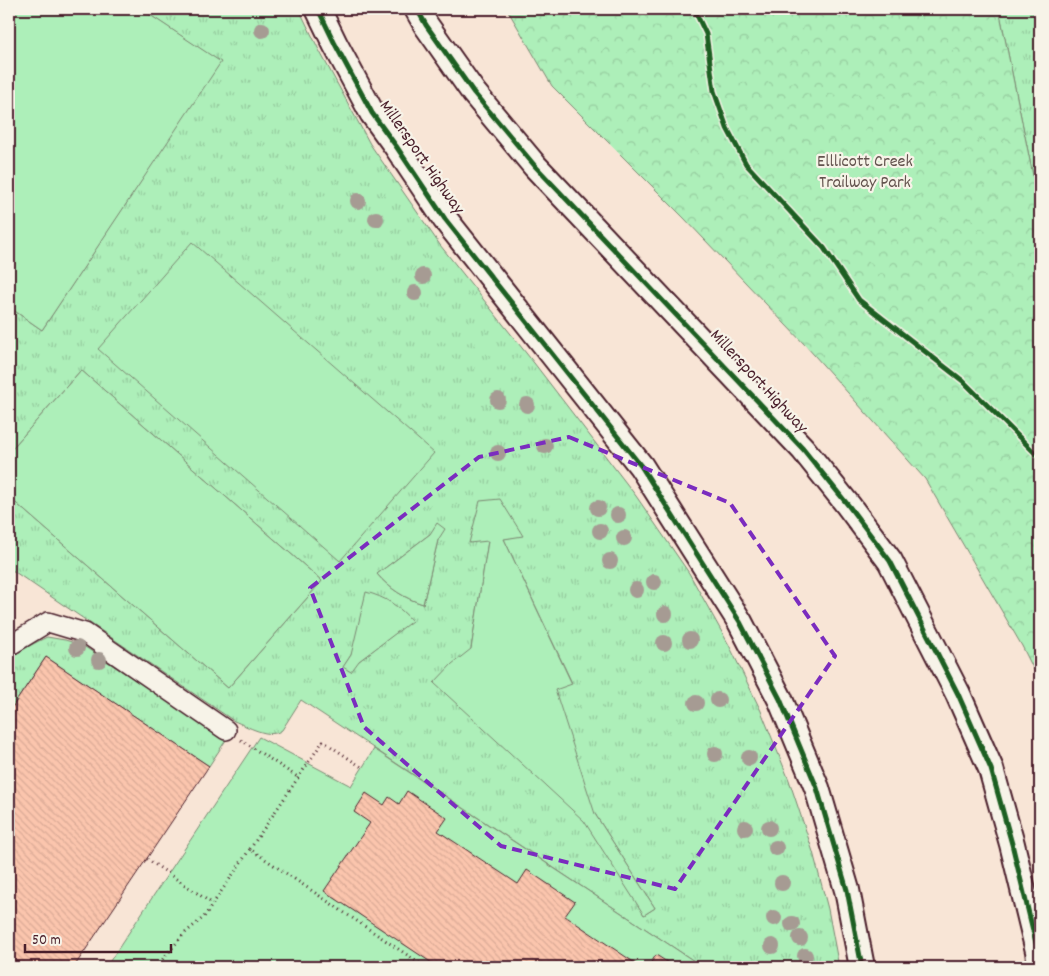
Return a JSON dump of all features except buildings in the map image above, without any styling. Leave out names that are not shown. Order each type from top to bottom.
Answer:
[{"type":"main road","name":"Millersport Highway","points":[[318,9],[372,113],[446,219],[641,466],[740,622],[780,699],[817,788],[847,890],[862,967]]},
{"type":"main road","name":"Millersport Highway","points":[[418,9],[426,25],[474,93],[535,166],[802,449],[848,505],[890,561],[954,686],[991,770],[1012,844],[1038,951],[1040,967]]},
{"type":"lane","points":[[9,646],[48,622],[85,633],[226,730]]},
{"type":"path","points":[[226,730],[298,778]]},
{"type":"path","points":[[156,967],[168,950],[204,917],[214,904],[323,742],[363,768]]},
{"type":"path","points":[[250,849],[425,967]]},
{"type":"path","points":[[147,859],[214,904]]},
{"type":"highlighted area","points":[[569,437],[730,503],[835,656],[675,889],[501,846],[364,727],[310,588],[479,457]]},
{"type":"shaded area","points":[[9,9],[731,9],[1040,307],[1040,967],[9,967]]},
{"type":"green space","points":[[15,9],[141,9],[221,62],[42,330],[9,307],[9,19]]},
{"type":"green space","points":[[141,9],[299,9],[370,144],[440,245],[636,496],[689,573],[729,645],[761,711],[789,780],[813,852],[828,909],[839,967],[703,967],[301,700],[282,730],[277,733],[265,733],[234,721],[9,568],[9,497],[228,688],[322,581],[81,370],[9,452],[9,307],[42,330],[220,62]],"holes":[[[430,534],[438,540],[423,604],[398,592],[377,574]],[[522,535],[504,539],[572,683],[471,649],[488,541]],[[386,599],[411,621],[359,661],[344,666]],[[595,814],[655,908],[644,915]]]},
{"type":"green space","name":"Elllicott Creek Trailway Park","points":[[507,9],[999,9],[1040,210],[1040,682],[1022,646],[925,479],[806,346],[684,218],[552,86]]},
{"type":"green space","points":[[999,9],[1040,9],[1040,210]]},
{"type":"green space","points":[[192,242],[434,453],[340,561],[98,349]]},
{"type":"green space","points":[[81,370],[322,581],[228,688],[9,497],[9,452]]},
{"type":"green space","points":[[500,499],[523,536],[504,539],[572,684],[555,690],[595,814],[655,908],[644,915],[584,821],[434,683],[452,664],[471,649],[488,541],[469,543],[480,501]]},
{"type":"green space","points":[[437,523],[445,529],[438,540],[423,604],[398,592],[377,574],[430,534]]},
{"type":"green space","points":[[366,592],[391,603],[412,621],[359,661],[351,672],[343,667],[351,655]]},
{"type":"green space","points":[[47,637],[82,645],[226,740],[209,766],[46,657],[9,712],[8,673],[11,660],[25,648]]},
{"type":"green space","points":[[259,737],[351,786],[374,749],[703,967],[106,967]]},
{"type":"cycle path","points":[[318,9],[372,113],[445,219],[641,466],[740,622],[780,699],[817,788],[847,890],[862,967]]},
{"type":"cycle path","points":[[417,9],[426,25],[474,93],[535,166],[803,449],[890,561],[958,694],[991,769],[1012,844],[1038,951],[1040,967]]},
{"type":"cycle path","points":[[694,9],[706,34],[714,91],[727,128],[746,164],[824,248],[859,300],[963,381],[1040,458]]}]
